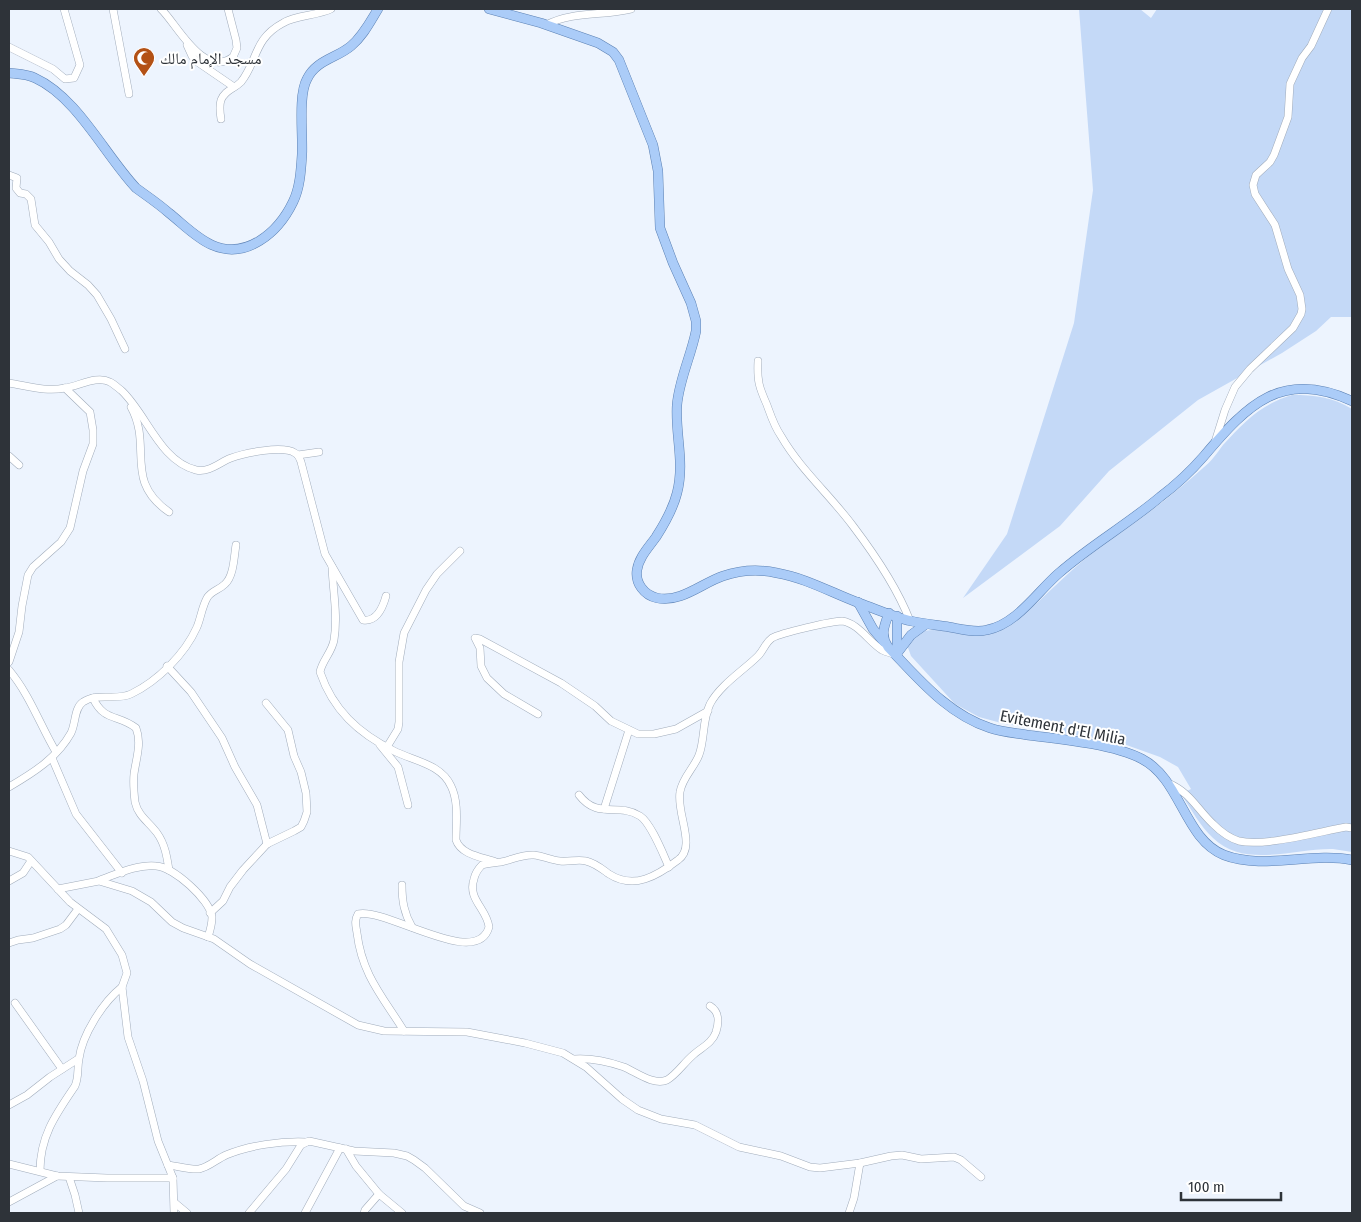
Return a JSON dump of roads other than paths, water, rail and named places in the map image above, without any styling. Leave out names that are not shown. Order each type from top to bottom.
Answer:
[{"type":"main road","points":[[9,73],[34,78],[46,84],[77,112],[136,188],[210,244],[225,250],[237,250],[251,246],[269,234],[278,225],[293,202],[300,178],[303,92],[307,78],[321,63],[345,50],[358,40],[378,9]]},
{"type":"main road","points":[[488,9],[546,24],[607,47],[616,56],[623,68],[650,135],[656,158],[660,228],[663,240],[691,303],[696,321],[694,342],[677,400],[676,413],[681,469],[678,492],[664,524],[641,557],[637,571],[638,584],[652,597],[667,599],[687,593],[721,576],[741,571],[762,570],[802,579],[910,621],[970,631],[985,631],[999,626],[1013,617],[1059,573],[1182,479],[1232,423],[1257,404],[1291,389],[1310,388],[1334,393],[1352,401]]},
{"type":"main road","name":"Evitement d'El Milia","points":[[858,602],[873,629],[886,644],[897,653],[942,702],[958,714],[992,729],[1078,742],[1126,752],[1142,759],[1156,768],[1168,783],[1196,830],[1222,854],[1244,860],[1337,858],[1352,860]]},
{"type":"main road","points":[[886,644],[883,640],[883,632],[893,615]]},
{"type":"main road","points":[[893,615],[897,653]]},
{"type":"main road","points":[[897,653],[910,635],[926,624]]},
{"type":"street","points":[[9,46],[53,69],[66,79],[74,78],[80,65],[64,9]]},
{"type":"street","points":[[113,9],[129,94]]},
{"type":"street","points":[[163,10],[186,42],[196,51],[209,59],[222,62],[233,57],[237,48],[228,9]]},
{"type":"street","points":[[221,119],[220,103],[228,90],[238,85],[249,72],[254,54],[263,39],[283,23],[292,19],[322,13],[331,9]]},
{"type":"street","points":[[546,24],[579,15],[631,9]]},
{"type":"street","points":[[1215,443],[1225,410],[1235,387],[1250,369],[1293,328],[1301,314],[1300,295],[1288,269],[1275,225],[1254,194],[1252,185],[1256,175],[1270,162],[1274,155],[1289,111],[1290,84],[1302,58],[1311,46],[1328,9]]},
{"type":"street","points":[[186,42],[196,61],[234,87]]},
{"type":"street","points":[[9,175],[17,178],[16,188],[20,193],[26,194],[31,199],[35,225],[49,242],[59,259],[98,295],[125,349]]},
{"type":"street","points":[[758,361],[760,390],[781,438],[867,545],[901,598],[910,621]]},
{"type":"street","points":[[9,383],[43,390],[65,388],[101,380],[108,381],[114,384],[135,406],[163,447],[179,461],[194,470],[207,470],[223,461],[246,454],[282,450],[294,452],[298,455],[301,462],[325,554],[364,621],[373,618],[379,613],[386,596]]},
{"type":"street","points":[[9,662],[19,632],[28,575],[33,567],[61,542],[70,528],[83,471],[93,444],[90,412],[65,388]]},
{"type":"street","points":[[124,394],[138,424],[142,475],[145,487],[158,504],[169,512]]},
{"type":"street","points":[[298,455],[319,452]]},
{"type":"street","points":[[9,456],[19,465]]},
{"type":"street","points":[[9,787],[54,755],[70,734],[79,706],[84,700],[118,698],[130,694],[147,684],[168,666],[182,650],[196,628],[207,597],[226,583],[236,545]]},
{"type":"street","points":[[387,747],[398,729],[400,652],[407,624],[431,582],[453,556],[460,551]]},
{"type":"street","points":[[332,566],[336,612],[335,634],[332,647],[320,672],[341,713],[355,726],[387,747],[433,767],[443,774],[451,786],[455,799],[456,840],[458,846],[469,853],[499,862]]},
{"type":"street","points":[[404,1031],[366,973],[357,938],[355,919],[358,914],[365,914],[412,927],[457,942],[474,942],[485,936],[488,932],[489,923],[474,898],[471,888],[479,868],[486,864],[529,855],[560,861],[586,860],[629,882],[645,879],[680,859],[686,852],[679,795],[684,780],[699,755],[708,710],[714,698],[742,669],[758,656],[766,643],[780,635],[826,623],[847,622],[883,650],[897,653]]},
{"type":"street","points":[[538,714],[504,694],[487,678],[481,666],[480,648],[475,638],[561,683],[595,706],[605,717],[630,730],[646,735],[683,726],[708,710]]},
{"type":"street","points":[[168,666],[191,692],[222,738],[235,767],[257,805],[267,844]]},
{"type":"street","points":[[9,670],[30,700],[54,755],[76,814],[122,873]]},
{"type":"street","points":[[93,698],[100,711],[136,728],[139,746],[134,777],[135,802],[141,816],[162,841],[167,854],[169,870]]},
{"type":"street","points":[[210,913],[223,901],[230,887],[243,870],[267,844],[301,827],[307,812],[301,772],[294,756],[288,730],[266,703]]},
{"type":"street","points":[[604,809],[630,730]]},
{"type":"street","points":[[377,741],[398,767],[408,805]]},
{"type":"street","points":[[1168,783],[1188,795],[1214,825],[1238,841],[1266,841],[1346,827],[1352,828]]},
{"type":"street","points":[[579,796],[588,805],[619,810],[642,817],[649,826],[669,866]]},
{"type":"street","points":[[9,851],[23,855],[31,860],[70,902],[106,929],[122,955],[127,973],[122,987],[125,1021],[130,1047],[143,1081],[154,1126],[172,1178],[175,1203],[174,1213]]},
{"type":"street","points":[[9,881],[23,873],[31,860]]},
{"type":"street","points":[[58,889],[99,881],[147,866],[158,866],[178,876],[202,899],[210,913],[212,923],[208,937]]},
{"type":"street","points":[[99,881],[137,893],[151,902],[172,922],[224,944],[250,964],[358,1025],[384,1031],[474,1033],[563,1053],[586,1067],[622,1099],[653,1117],[695,1125],[739,1147],[781,1156],[810,1167],[833,1167],[891,1156],[921,1159],[954,1157],[961,1160],[981,1177]]},
{"type":"street","points":[[402,885],[402,904],[405,915],[412,927]]},
{"type":"street","points":[[9,943],[60,929],[66,925],[78,909]]},
{"type":"street","points":[[40,1171],[41,1150],[46,1134],[78,1079],[78,1059],[88,1032],[109,999],[122,987]]},
{"type":"street","points":[[15,1003],[62,1069]]},
{"type":"street","points":[[575,1060],[585,1058],[624,1068],[651,1079],[661,1081],[668,1079],[713,1038],[718,1026],[719,1017],[716,1010],[710,1006]]},
{"type":"street","points":[[9,1105],[27,1095],[50,1076],[78,1059]]},
{"type":"street","points":[[168,1166],[198,1169],[208,1166],[220,1157],[244,1150],[272,1144],[315,1141],[343,1149],[400,1154],[414,1160],[464,1206],[480,1213]]},
{"type":"street","points":[[249,1213],[286,1170],[301,1145],[306,1142]]},
{"type":"street","points":[[343,1149],[378,1194],[402,1213]]},
{"type":"street","points":[[305,1213],[343,1149]]},
{"type":"street","points":[[849,1213],[854,1198],[860,1163]]},
{"type":"street","points":[[9,1164],[69,1177],[172,1178]]},
{"type":"street","points":[[9,1202],[58,1176]]},
{"type":"street","points":[[69,1177],[76,1195],[79,1213]]},
{"type":"street","points":[[364,1213],[378,1194]]},
{"type":"street","points":[[175,1203],[187,1213]]},
{"type":"place","name":"مسجد الإمام مالك","points":[[144,77]]}]
